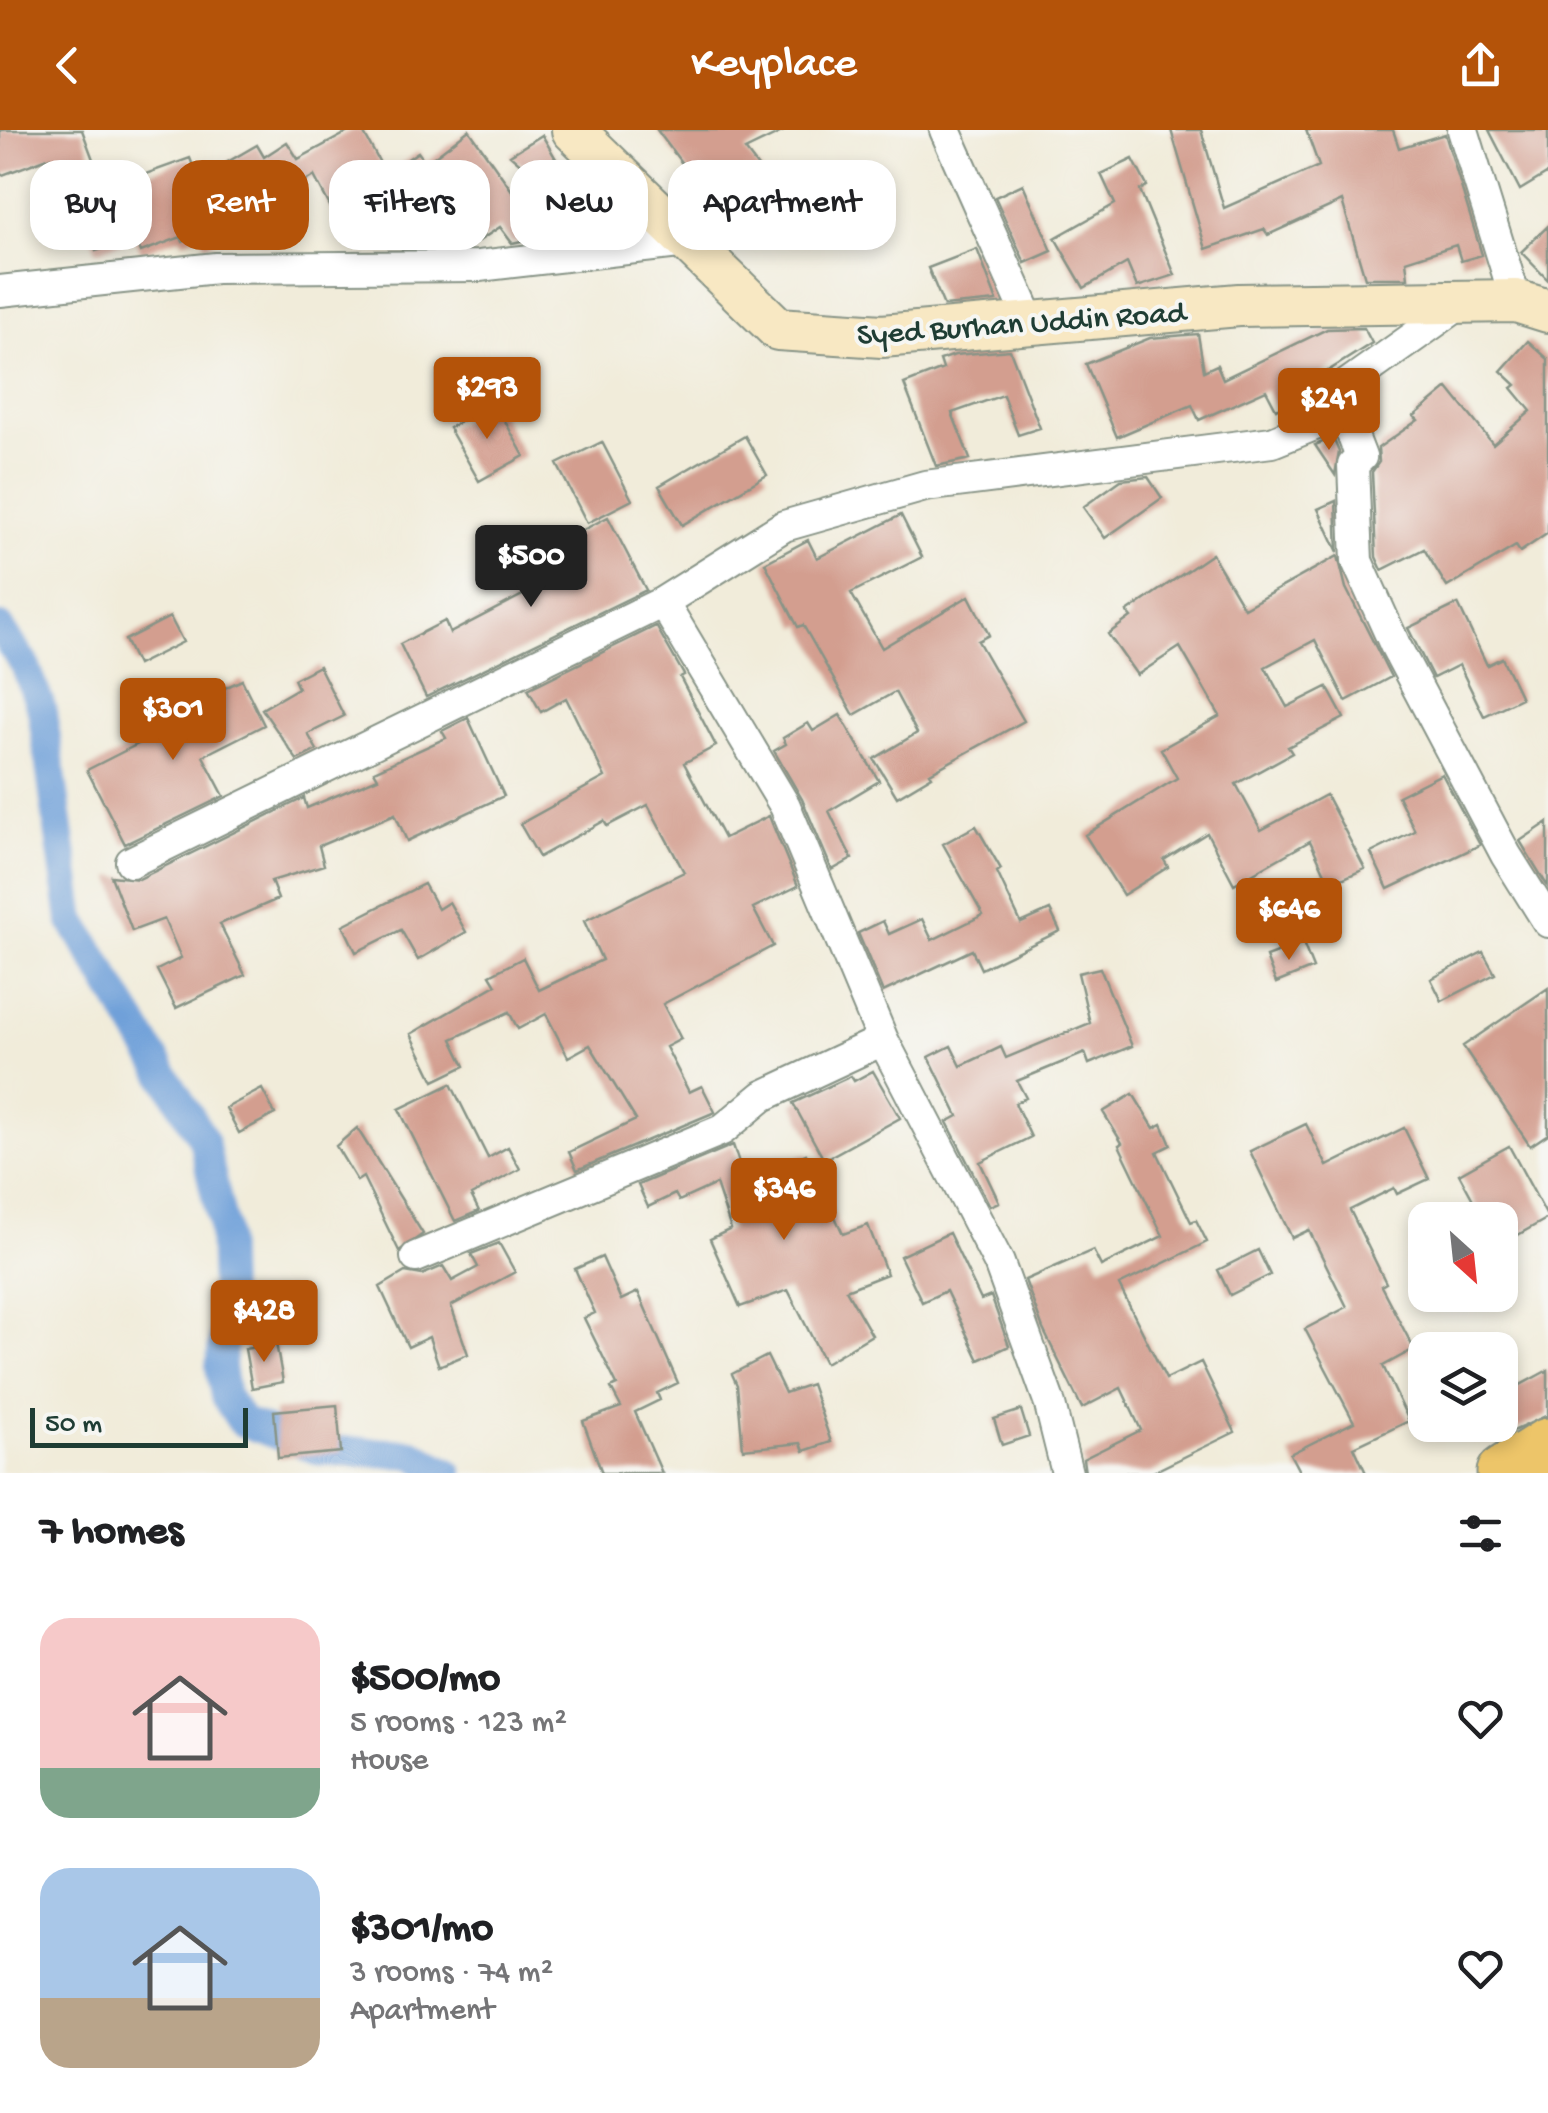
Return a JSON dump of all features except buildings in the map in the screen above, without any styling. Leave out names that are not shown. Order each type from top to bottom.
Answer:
[{"type":"street","name":"Syed Burhan Uddin Road","points":[[573,130],[668,223]]},
{"type":"street","points":[[945,130],[1032,323]]},
{"type":"street","points":[[1463,130],[1532,306]]},
{"type":"street","points":[[0,292],[216,268],[479,266],[668,244]]},
{"type":"street","name":"Syed Burhan Uddin Road","points":[[696,250],[778,329],[882,336],[1239,305],[1462,302],[1532,306]]},
{"type":"street","points":[[1462,302],[1342,388],[1344,413],[1361,458],[1353,465],[1357,561],[1395,645],[1506,856],[1548,922]]},
{"type":"street","points":[[131,862],[663,602],[784,526],[907,491],[1145,455],[1272,442],[1344,413]]},
{"type":"street","points":[[663,602],[785,806],[883,1040],[998,1263],[1049,1401],[1067,1473]]},
{"type":"street","points":[[416,1257],[722,1130],[764,1096],[883,1040]]},
{"type":"waterway","points":[[0,628],[25,665],[42,710],[72,920],[203,1139],[223,1227],[226,1323],[220,1367],[225,1396],[242,1422],[319,1450],[413,1454],[448,1473]]}]
